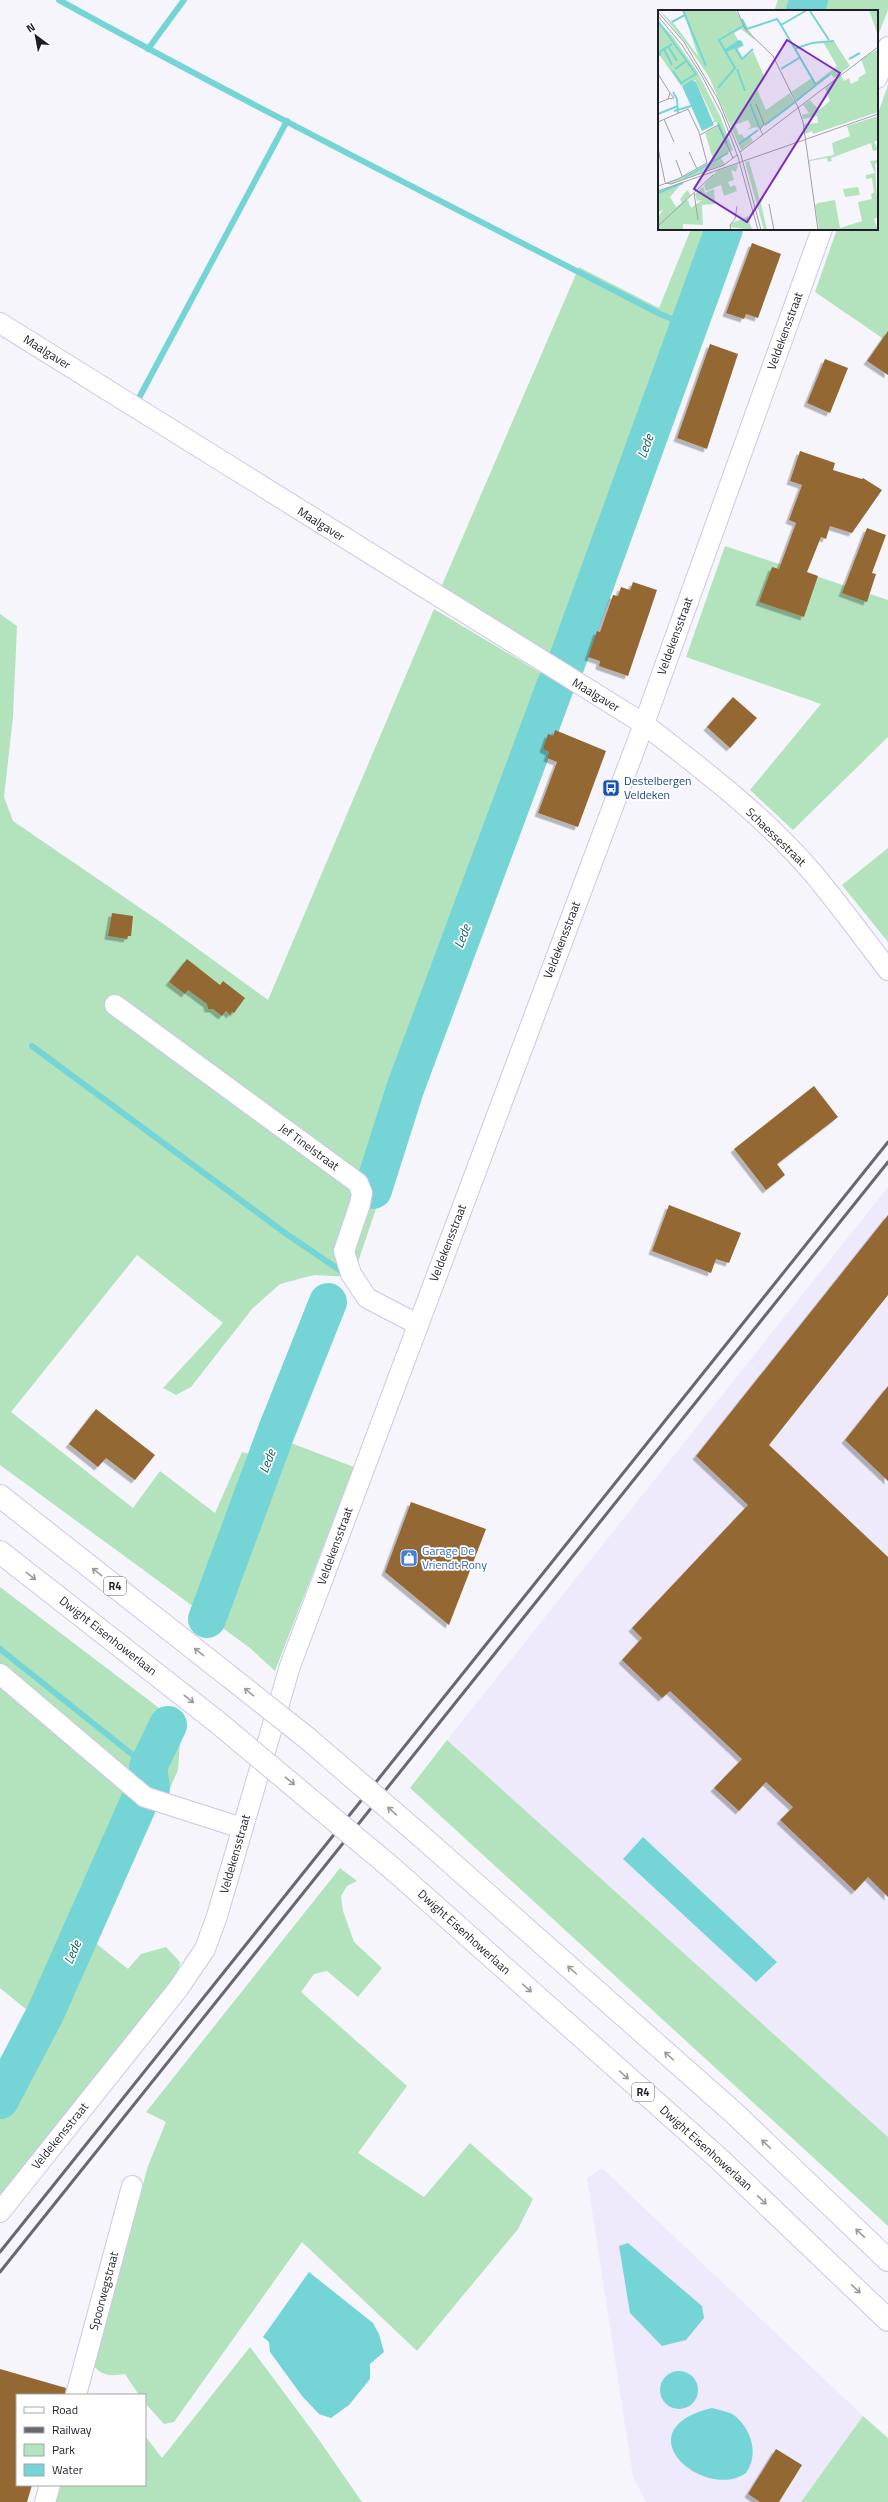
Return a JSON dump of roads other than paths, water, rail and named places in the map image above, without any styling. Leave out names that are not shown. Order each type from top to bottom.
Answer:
[{"type":"highway","name":"R4","points":[[0,1496],[307,1738],[421,1836],[734,2113],[888,2260]]},
{"type":"highway","name":"Dwight Eisenhowerlaan","points":[[0,1552],[216,1721],[393,1869],[716,2156],[888,2320]]},
{"type":"street","points":[[878,75],[888,47]]},
{"type":"street","name":"Veldekensstraat","points":[[0,2212],[178,1989],[205,1949],[217,1916],[290,1666],[417,1324],[644,724],[822,230]]},
{"type":"street","name":"Maalgaver","points":[[0,323],[644,724]]},
{"type":"street","name":"Schaessestraat","points":[[644,724],[712,777],[777,836],[811,871],[888,970]]},
{"type":"street","name":"Jef Tinelstraat","points":[[115,1005],[358,1183],[362,1193],[360,1204],[344,1251],[351,1274],[367,1298],[417,1324]]},
{"type":"street","points":[[0,1674],[145,1797],[242,1828]]},
{"type":"street","name":"Spoorwegstraat","points":[[76,2394],[132,2186]]},
{"type":"street","points":[[45,2502],[50,2486]]},
{"type":"water","points":[[643,1837],[777,1962],[756,1982],[623,1859]]},
{"type":"water","points":[[628,2243],[702,2306],[704,2318],[686,2340],[662,2346],[630,2313],[619,2246]]},
{"type":"water","points":[[309,2272],[373,2323],[379,2334],[384,2352],[370,2364],[370,2379],[349,2405],[331,2418],[319,2414],[302,2396],[270,2352],[269,2342],[263,2337]]},
{"type":"water","points":[[675,2371],[683,2371],[693,2376],[697,2383],[697,2397],[693,2404],[683,2409],[675,2409],[665,2404],[663,2401],[660,2394],[660,2386],[665,2376],[668,2374]]},
{"type":"water","points":[[712,2408],[735,2416],[746,2428],[752,2443],[753,2451],[750,2466],[746,2473],[729,2479],[710,2478],[693,2471],[679,2460],[672,2446],[673,2432],[686,2418]]},
{"type":"waterway","points":[[59,0],[133,41],[358,159],[660,314],[689,326]]},
{"type":"waterway","points":[[148,49],[184,0]]},
{"type":"waterway","name":"Lede","points":[[805,10],[809,0]]},
{"type":"waterway","points":[[140,396],[287,121]]},
{"type":"waterway","name":"Lede","points":[[566,664],[724,230]]},
{"type":"waterway","name":"Lede","points":[[373,1190],[405,1089],[556,684]]},
{"type":"waterway","points":[[32,1046],[285,1233],[341,1271]]},
{"type":"waterway","name":"Lede","points":[[207,1619],[277,1430],[328,1302]]},
{"type":"waterway","points":[[0,1649],[148,1767]]},
{"type":"waterway","name":"Lede","points":[[151,1788],[148,1767],[168,1725]]},
{"type":"waterway","name":"Lede","points":[[0,2100],[45,2014],[139,1802]]},
{"type":"railway","points":[[0,2252],[888,1142]]},
{"type":"railway","points":[[0,2272],[888,1162]]},
{"type":"place","name":"Destelbergen Veldeken","points":[[611,788]]},
{"type":"place","name":"Garage De Vriendt Rony","points":[[409,1558]]}]
